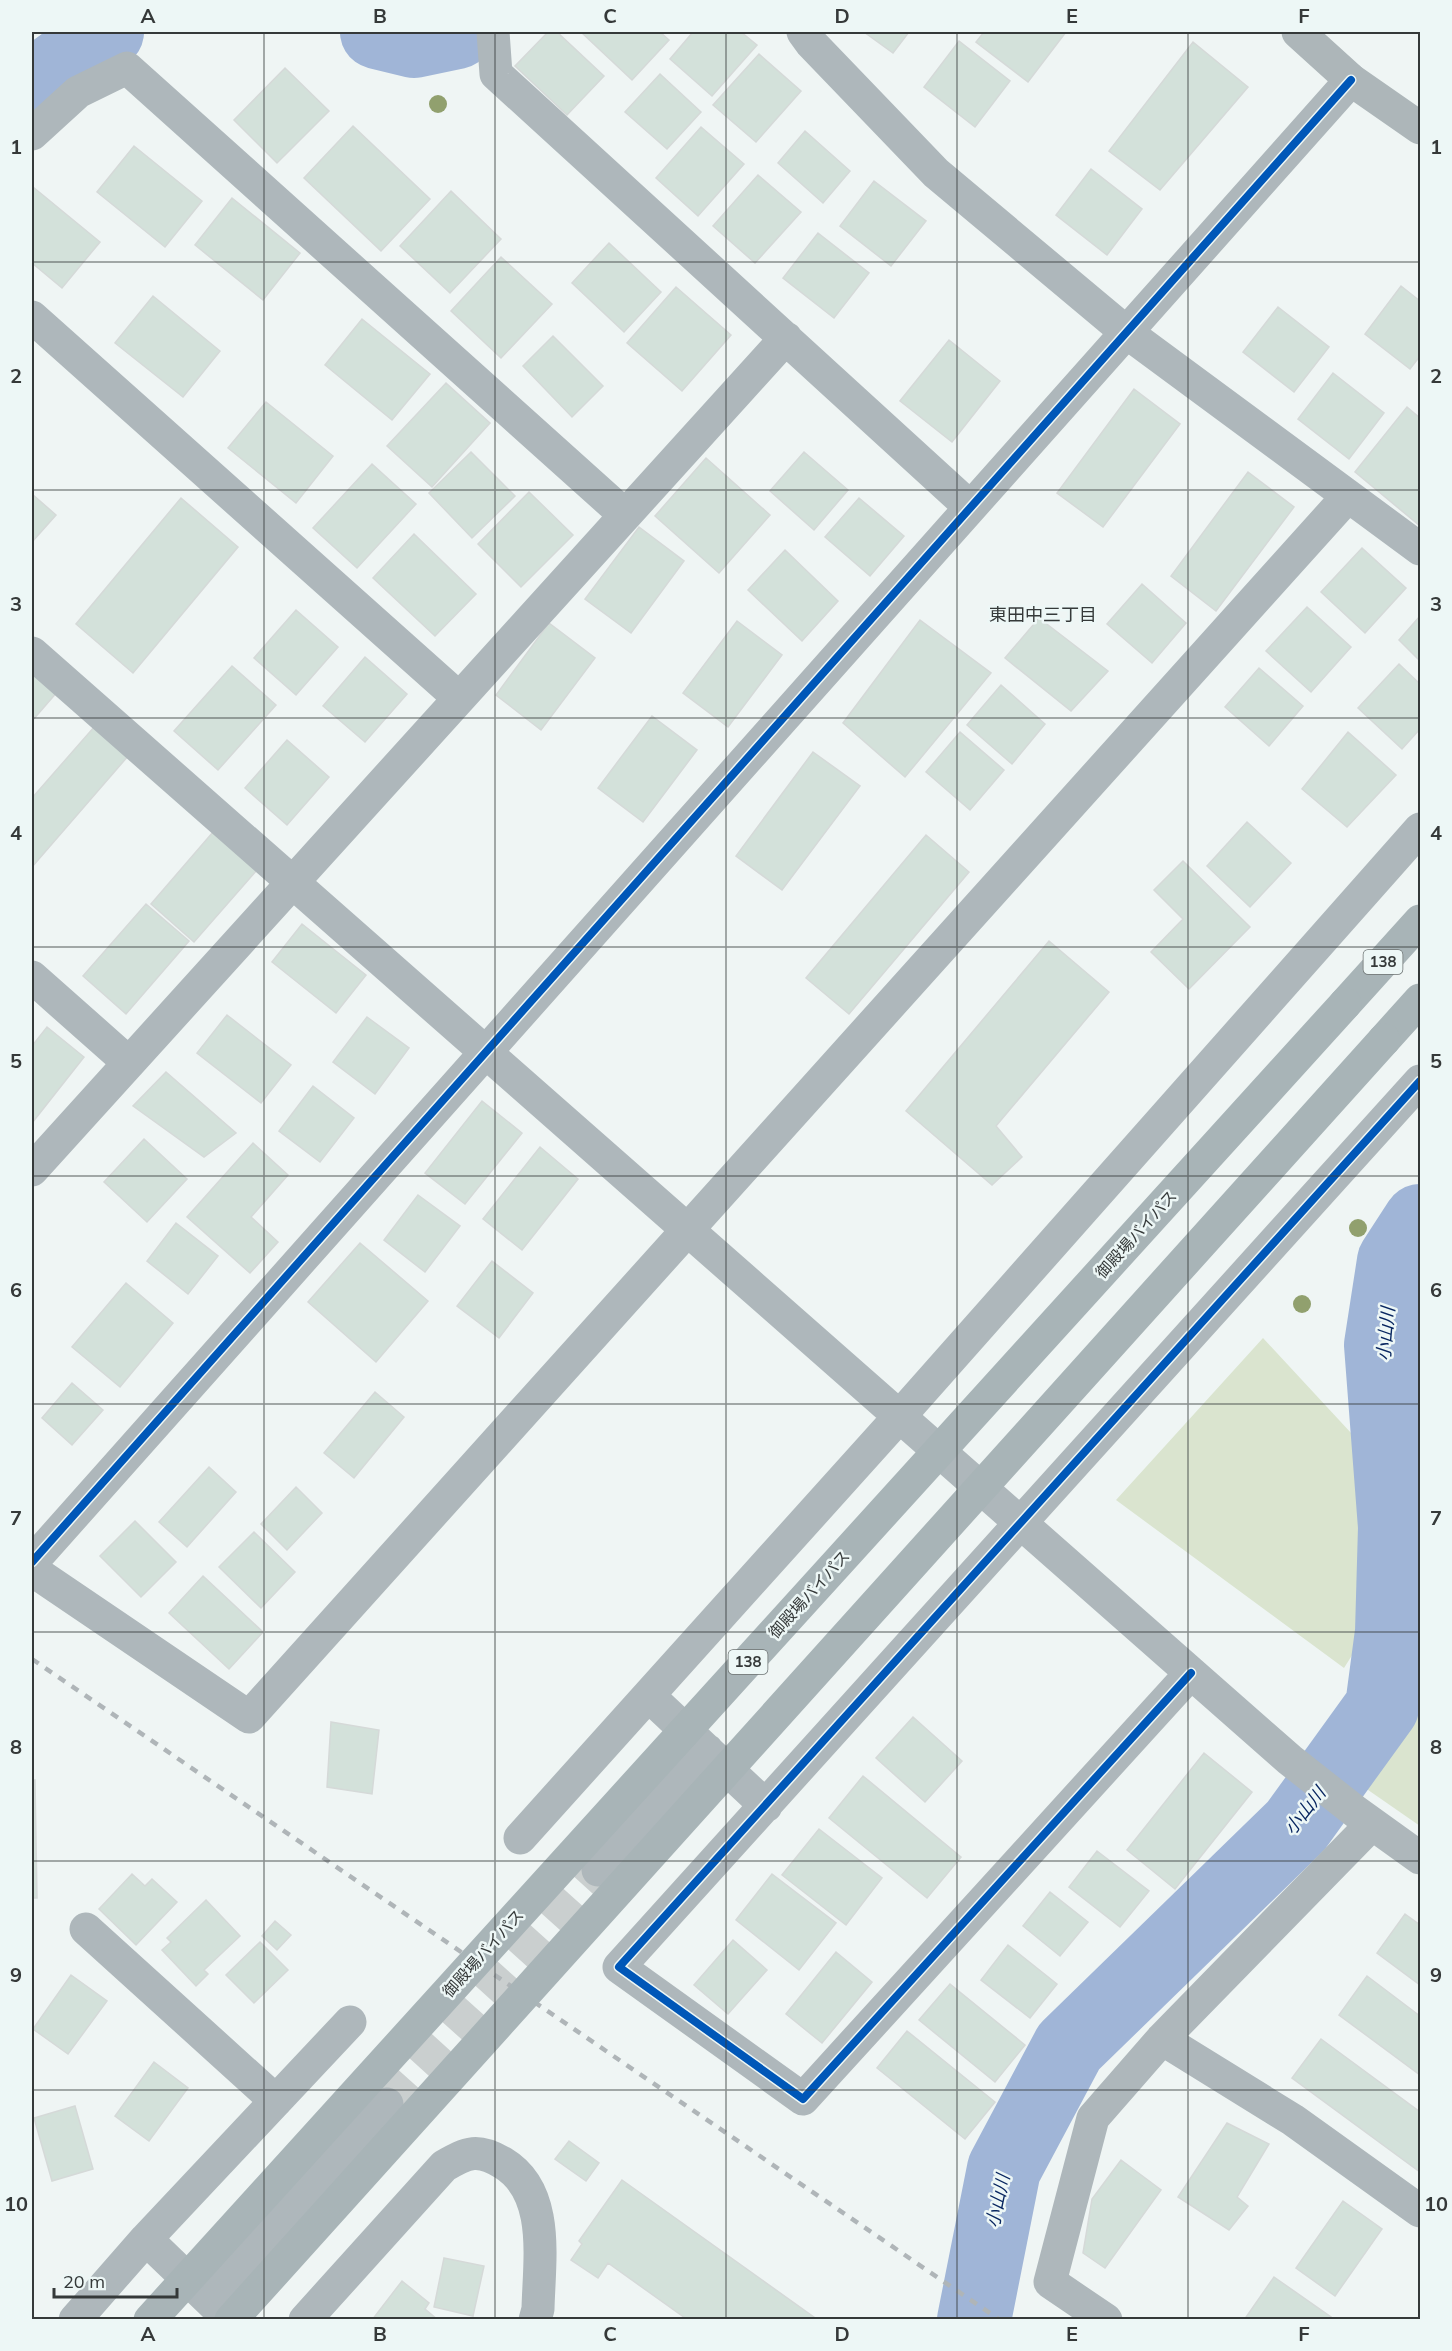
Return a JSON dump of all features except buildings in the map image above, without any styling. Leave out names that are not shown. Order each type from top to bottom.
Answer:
[{"type":"highway","name":"御殿場バイパス","points":[[150,2319],[1420,921]]},
{"type":"highway","points":[[224,2313],[1420,1000]]},
{"type":"street","points":[[493,32],[496,74],[970,507]]},
{"type":"street","points":[[803,32],[936,173],[1126,332],[1420,549]]},
{"type":"street","points":[[1298,32],[1351,80],[1420,128]]},
{"type":"street","points":[[32,134],[78,92],[127,68],[625,515]]},
{"type":"street","points":[[32,1562],[1351,80]]},
{"type":"street","points":[[32,317],[459,698]]},
{"type":"street","points":[[32,1170],[786,338]]},
{"type":"street","points":[[32,1570],[249,1717],[1348,496]]},
{"type":"street","points":[[32,653],[1290,1760],[1420,1858]]},
{"type":"street","points":[[520,1838],[650,1697],[1420,829]]},
{"type":"street","points":[[32,977],[129,1063]]},
{"type":"street","points":[[1191,1673],[803,2099],[619,1967],[1420,1081]]},
{"type":"street","points":[[650,1697],[766,1806]]},
{"type":"street","points":[[598,1870],[706,1750]]},
{"type":"street","points":[[1106,2319],[1050,2282],[1093,2118],[1162,2038],[1364,1818]]},
{"type":"street","points":[[86,1929],[276,2101]]},
{"type":"street","points":[[75,2319],[146,2239],[350,2022]]},
{"type":"street","points":[[1162,2038],[1293,2120],[1420,2211]]},
{"type":"street","points":[[146,2239],[224,2313],[387,2104]]},
{"type":"street","points":[[305,2319],[444,2166],[466,2153],[488,2154],[509,2167],[528,2186],[536,2209],[540,2239],[542,2316]]},
{"type":"green space","points":[[1420,1301],[1420,1412],[1414,1342]]},
{"type":"green space","points":[[1263,1338],[1352,1434],[1373,1622],[1344,1668],[1116,1500]]},
{"type":"green space","points":[[1420,1660],[1420,1826],[1358,1783],[1414,1705]]},
{"type":"waterway","points":[[32,87],[107,32]]},
{"type":"waterway","points":[[377,32],[414,41],[457,32]]},
{"type":"waterway","name":"小山川","points":[[974,2320],[1004,2169],[1069,2047],[1296,1826],[1382,1707],[1392,1632],[1395,1527],[1381,1345],[1394,1261],[1420,1221]]},
{"type":"tunnel","points":[[387,2104],[598,1870]]},
{"type":"railway","points":[[32,1659],[1000,2320]]},
{"type":"cycle path","points":[[32,1562],[1351,80]]},
{"type":"cycle path","points":[[1191,1673],[803,2099],[619,1967],[1420,1081]]},
{"type":"district","name":"東田中三丁目","points":[[1043,615]]}]
